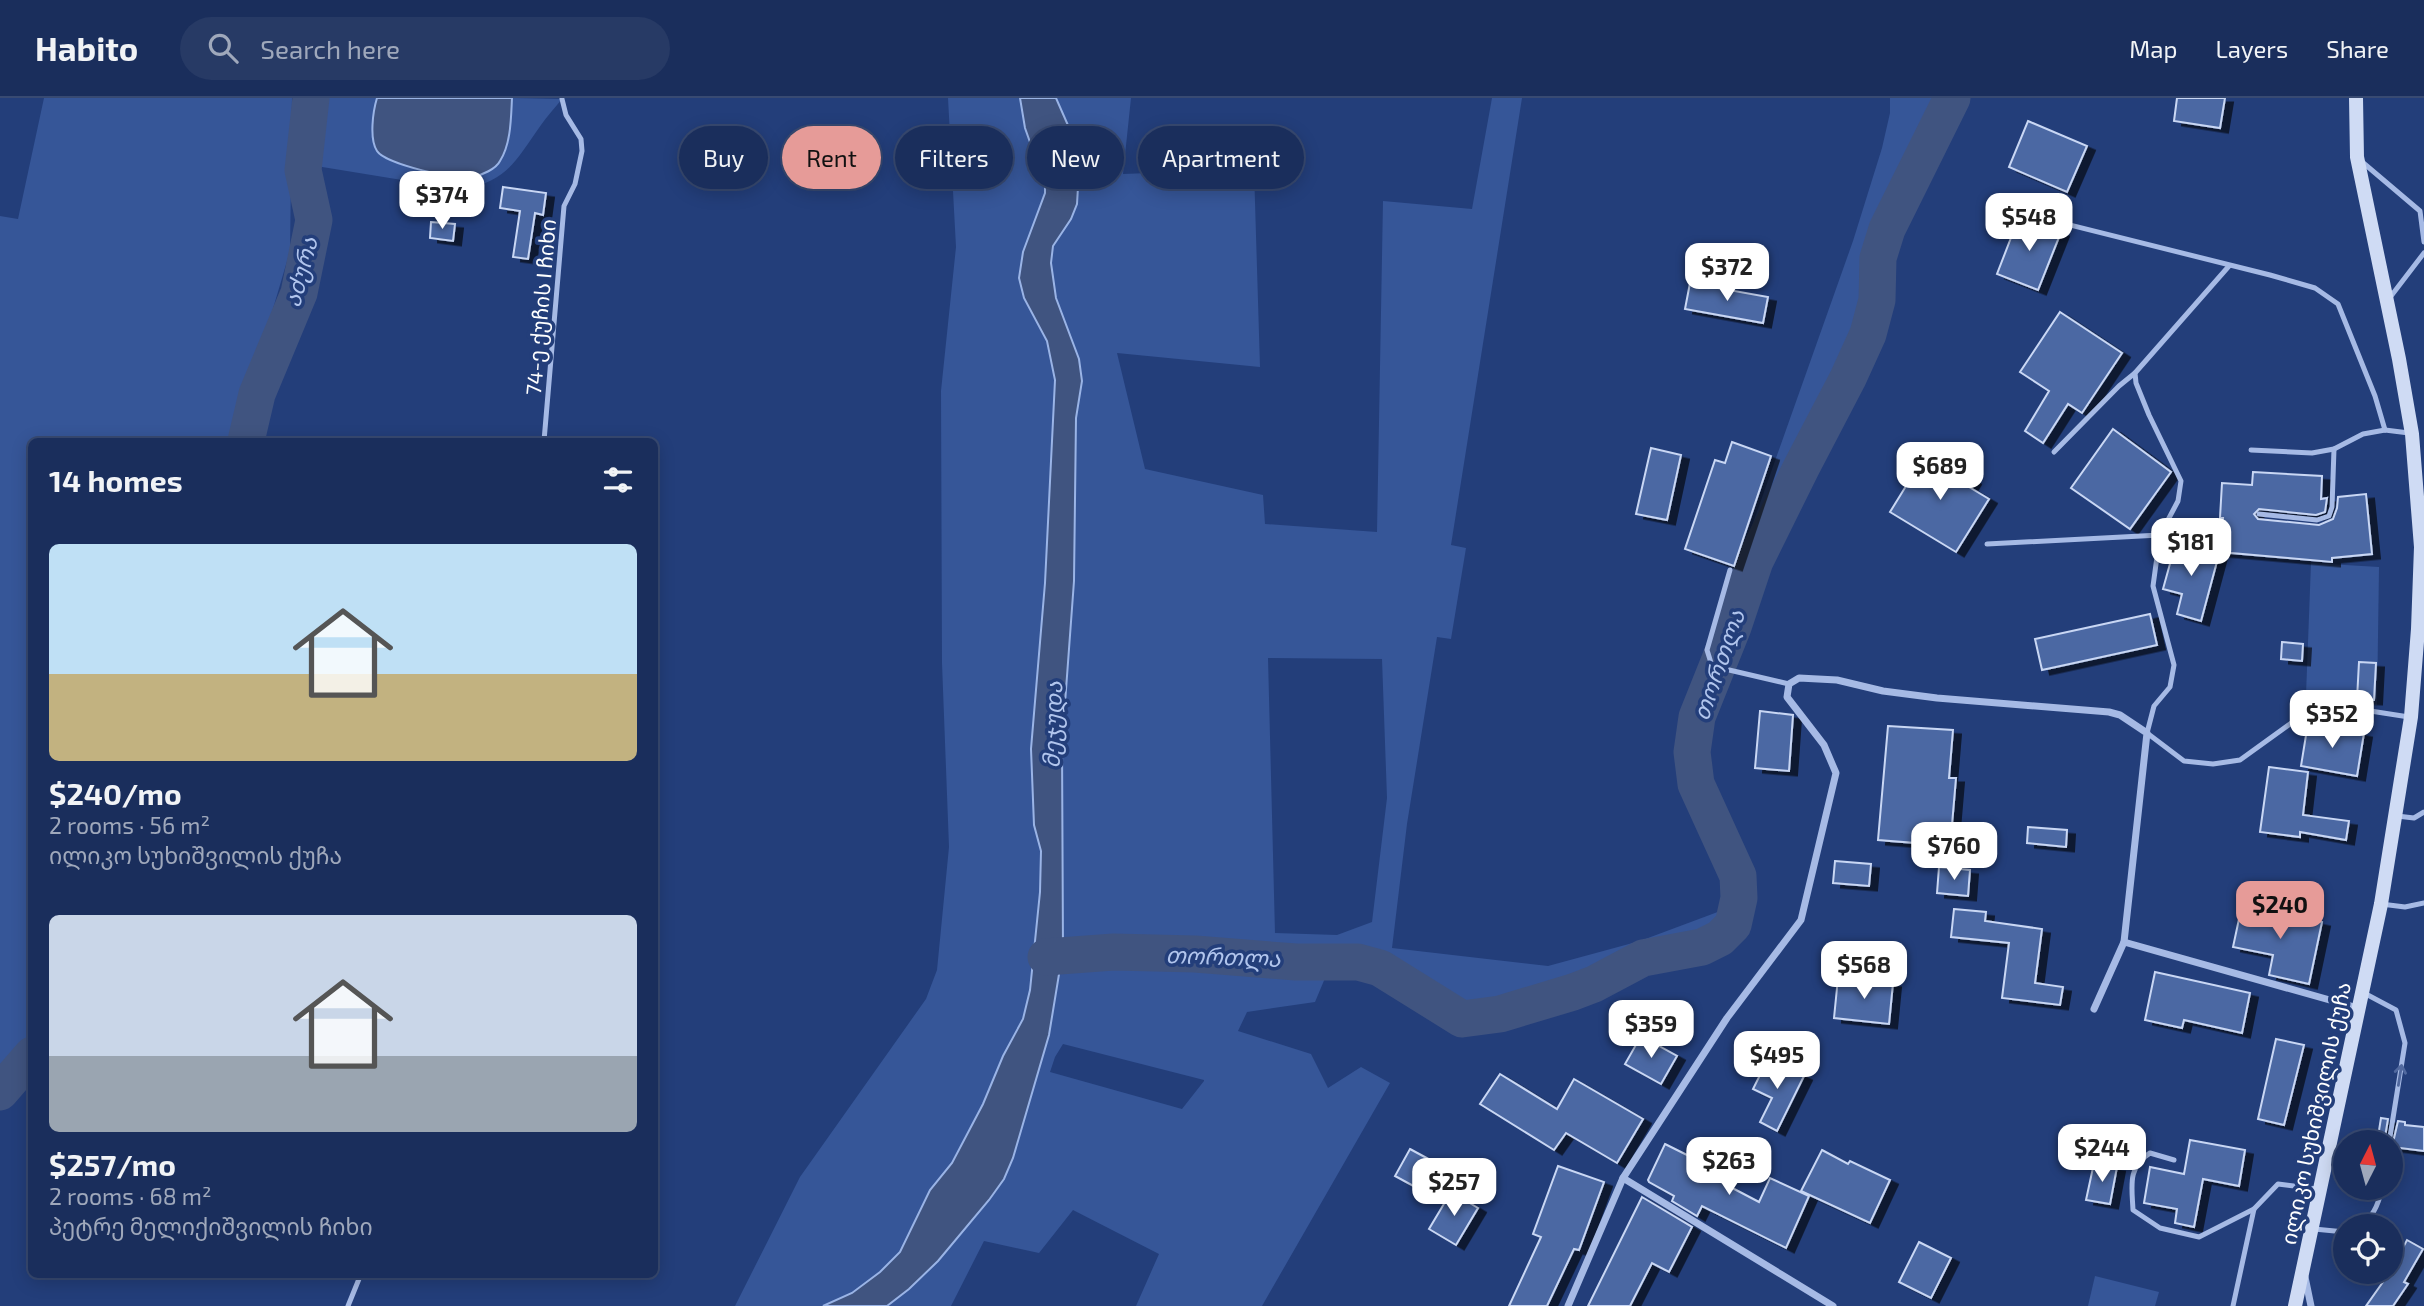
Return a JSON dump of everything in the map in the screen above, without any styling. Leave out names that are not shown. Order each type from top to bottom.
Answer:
[{"type":"main road","name":"ილიკო სუხიშვილის ქუჩა","points":[[2295,1306],[2381,904],[2397,816],[2412,717],[2418,629],[2421,547],[2418,435],[2386,302],[2357,157],[2356,98]]},
{"type":"street","points":[[1567,1306],[1623,1178],[1727,1018],[1801,920],[1836,773],[1824,745],[1787,697],[1789,684],[1799,678],[1837,680],[1883,691],[1937,698],[2109,712],[2120,715],[2147,733],[2124,942],[2094,1009]]},
{"type":"street","points":[[2124,942],[2359,1008]]},
{"type":"street","points":[[1623,1178],[1833,1306]]},
{"type":"street","points":[[2303,1266],[2311,1306]]},
{"type":"lane","name":"74-ე ქუჩის I ჩიხი","points":[[544,438],[564,206],[575,184],[582,151],[581,139],[566,115],[562,99]]},
{"type":"lane","points":[[2357,157],[2420,211],[2424,242]]},
{"type":"lane","points":[[2022,213],[2315,288],[2338,304],[2375,396],[2385,430]]},
{"type":"lane","points":[[2386,302],[2424,253]]},
{"type":"lane","points":[[2054,453],[2135,373],[2229,266]]},
{"type":"lane","points":[[2135,373],[2144,405],[2181,481],[2178,501],[2161,535],[2153,586],[2174,665],[2170,687],[2154,706],[2147,733],[2184,761],[2213,764],[2240,760],[2319,703],[2412,717]]},
{"type":"lane","points":[[2251,450],[2312,453],[2334,449],[2363,433],[2385,430],[2418,435]]},
{"type":"lane","points":[[2259,514],[2317,520],[2329,516],[2332,507],[2334,449]]},
{"type":"lane","points":[[1987,544],[2161,535]]},
{"type":"lane","points":[[1730,570],[1707,650],[1712,666],[1789,684]]},
{"type":"lane","points":[[2397,816],[2414,818],[2424,812]]},
{"type":"lane","points":[[2381,904],[2405,907],[2424,903]]},
{"type":"lane","points":[[2362,992],[2396,1010],[2405,1042],[2391,1130]]},
{"type":"lane","points":[[2174,1160],[2150,1153],[2140,1159],[2131,1180],[2133,1210],[2160,1228],[2199,1237],[2254,1209],[2278,1184],[2320,1189]]},
{"type":"lane","points":[[2233,1306],[2254,1209]]},
{"type":"lane","points":[[2311,1229],[2333,1231]]},
{"type":"lane","points":[[348,1306],[359,1278]]},
{"type":"shaded area","points":[[44,98],[292,98],[290,251],[235,438],[28,438],[28,1045],[0,1070],[0,216],[18,219]]},
{"type":"shaded area","points":[[311,98],[377,98],[373,134],[398,163],[434,173],[471,178],[511,117],[512,98],[562,99],[510,167],[479,186],[463,190],[304,164]]},
{"type":"shaded area","points":[[948,98],[1020,98],[1027,134],[1027,189],[1045,189],[1023,252],[1024,298],[1047,341],[1055,380],[1045,583],[1031,749],[1034,825],[1041,851],[1040,892],[1030,990],[1023,1019],[1003,1056],[983,1104],[952,1163],[930,1190],[900,1252],[880,1272],[852,1293],[823,1306],[735,1306],[800,1177],[926,999],[937,970],[949,847],[942,663],[941,391],[956,247],[953,189],[1013,189],[1013,126],[950,126]]},
{"type":"shaded area","points":[[1056,98],[1131,98],[1124,164],[1124,126],[1068,126]]},
{"type":"shaded area","points":[[1492,98],[1522,98],[1451,545],[1466,548],[1451,639],[1437,637],[1407,824],[1392,948],[1548,966],[1640,941],[1723,910],[1727,879],[1684,776],[1680,745],[1731,585],[1853,241],[1882,148],[1890,113],[1890,98],[1952,98],[1887,229],[1878,258],[1877,300],[1868,334],[1755,561],[1733,627],[1697,717],[1692,752],[1696,784],[1738,876],[1739,898],[1733,925],[1720,938],[1702,947],[1643,958],[1594,984],[1500,1014],[1462,1019],[1435,1002],[1432,1007],[1349,970],[1328,971],[1315,1002],[1247,1012],[1238,1031],[1311,1054],[1328,1088],[1361,1067],[1390,1083],[1262,1306],[1136,1306],[1159,1254],[1073,1210],[1039,1253],[984,1241],[951,1306],[887,1306],[909,1289],[989,1200],[1004,1179],[1013,1158],[1049,1035],[1063,950],[1062,744],[1074,581],[1076,418],[1082,381],[1079,359],[1056,298],[1051,263],[1053,246],[1071,219],[1077,204],[1078,189],[1124,189],[1124,174],[1138,173],[1138,189],[1255,189],[1260,367],[1117,353],[1145,469],[1263,495],[1265,524],[1377,532],[1383,201],[1472,209]],"holes":[[[1268,658],[1382,659],[1387,798],[1372,922],[1337,935],[1275,933]],[[1063,1044],[1204,1080],[1182,1109],[1050,1072]]]},
{"type":"shaded area","points":[[2311,563],[2379,567],[2377,705],[2306,695]]},
{"type":"shaded area","points":[[2095,1276],[2159,1292],[2155,1306],[2088,1306]]},
{"type":"water","points":[[377,98],[512,98],[510,131],[504,154],[492,169],[465,178],[393,161],[377,151],[373,139],[372,125]]},
{"type":"water","points":[[1020,98],[1056,98],[1068,126],[1027,126],[1027,134]]},
{"type":"water","name":"მეჯუდა","points":[[1045,189],[1078,189],[1077,204],[1071,219],[1053,246],[1051,263],[1056,298],[1079,359],[1082,381],[1076,418],[1074,581],[1062,744],[1063,950],[1049,1035],[1013,1158],[1004,1179],[989,1200],[938,1261],[887,1306],[823,1306],[852,1293],[880,1272],[900,1252],[930,1190],[952,1163],[983,1104],[1003,1056],[1023,1019],[1030,990],[1040,892],[1041,851],[1034,825],[1031,749],[1045,583],[1055,380],[1047,341],[1024,298],[1019,278],[1023,252]]},
{"type":"building","points":[[2177,98],[2225,98],[2220,128],[2174,121]]},
{"type":"building","points":[[2028,121],[2087,146],[2067,192],[2009,167]]},
{"type":"building","points":[[503,187],[546,193],[543,215],[535,213],[528,259],[513,257],[520,211],[500,208]]},
{"type":"building","points":[[2019,217],[2061,232],[2038,290],[1997,274]]},
{"type":"building","points":[[431,222],[455,224],[453,241],[430,238]]},
{"type":"building","points":[[1690,283],[1768,297],[1763,323],[1685,309]]},
{"type":"building","points":[[2060,312],[2122,353],[2082,413],[2068,404],[2043,443],[2025,431],[2049,391],[2020,372]]},
{"type":"building","points":[[2113,429],[2171,472],[2130,529],[2071,488]]},
{"type":"building","points":[[1732,442],[1771,456],[1734,566],[1685,549],[1715,460],[1725,463]]},
{"type":"building","points":[[1651,448],[1681,455],[1667,520],[1636,514]]},
{"type":"building","points":[[1927,452],[1973,480],[1969,487],[1989,499],[1956,552],[1890,512]]},
{"type":"building","points":[[2253,472],[2322,476],[2321,499],[2327,498],[2325,512],[2316,515],[2259,509],[2254,514],[2258,519],[2319,525],[2333,519],[2338,497],[2366,494],[2372,554],[2332,558],[2332,562],[2220,552],[2222,483],[2252,485]]},
{"type":"building","points":[[2176,542],[2219,554],[2201,621],[2177,614],[2182,594],[2163,589]]},
{"type":"building","points":[[2150,614],[2157,645],[2042,670],[2035,639]]},
{"type":"building","points":[[2282,642],[2303,644],[2302,661],[2281,659]]},
{"type":"building","points":[[2359,662],[2376,663],[2374,700],[2357,699]]},
{"type":"building","points":[[1760,711],[1793,715],[1789,771],[1755,768]]},
{"type":"building","points":[[2308,723],[2364,733],[2357,776],[2301,766]]},
{"type":"building","points":[[1888,726],[1953,730],[1949,778],[1956,778],[1950,848],[1878,840]]},
{"type":"building","points":[[2269,767],[2308,772],[2303,815],[2349,821],[2346,840],[2300,832],[2300,837],[2260,832]]},
{"type":"building","points":[[2028,827],[2067,830],[2066,847],[2027,843]]},
{"type":"building","points":[[1835,861],[1871,864],[1869,886],[1833,883]]},
{"type":"building","points":[[1939,867],[1970,870],[1968,896],[1937,893]]},
{"type":"building","points":[[2242,905],[2322,922],[2309,984],[2269,975],[2273,955],[2233,947]]},
{"type":"building","points":[[1954,909],[1986,912],[1985,921],[2042,929],[2035,983],[2063,987],[2060,1005],[2002,998],[2009,943],[1951,937]]},
{"type":"building","points":[[2155,972],[2250,993],[2242,1033],[2184,1020],[2182,1028],[2145,1020]]},
{"type":"building","points":[[1838,978],[1893,983],[1889,1024],[1834,1018]]},
{"type":"building","points":[[1641,1036],[1677,1056],[1661,1084],[1625,1064]]},
{"type":"building","points":[[2276,1039],[2304,1045],[2284,1125],[2258,1119]]},
{"type":"building","points":[[1768,1059],[1804,1076],[1777,1131],[1760,1122],[1772,1098],[1753,1089]]},
{"type":"building","points":[[1500,1074],[1557,1109],[1574,1079],[1643,1119],[1617,1163],[1566,1133],[1554,1150],[1480,1104]]},
{"type":"building","points":[[2381,1118],[2388,1119],[2386,1130],[2379,1130]]},
{"type":"building","points":[[2398,1121],[2405,1122],[2405,1125],[2424,1127],[2424,1151],[2403,1148],[2403,1130],[2396,1130]]},
{"type":"building","points":[[2190,1140],[2245,1150],[2239,1186],[2203,1179],[2194,1227],[2175,1223],[2177,1209],[2144,1203],[2150,1167],[2184,1174]]},
{"type":"building","points":[[1665,1144],[1721,1172],[1717,1180],[1759,1202],[1770,1178],[1809,1196],[1786,1248],[1702,1206],[1697,1216],[1672,1201],[1674,1196],[1649,1182]]},
{"type":"building","points":[[1410,1149],[1445,1168],[1430,1195],[1395,1176]]},
{"type":"building","points":[[1822,1150],[1848,1164],[1850,1161],[1890,1180],[1870,1223],[1801,1191]]},
{"type":"building","points":[[2094,1163],[2117,1167],[2110,1204],[2086,1200]]},
{"type":"building","points":[[1558,1166],[1604,1182],[1579,1250],[1574,1249],[1547,1306],[1509,1306],[1541,1237],[1533,1234]]},
{"type":"building","points":[[1451,1192],[1478,1208],[1456,1245],[1429,1229]]},
{"type":"building","points":[[1642,1197],[1692,1227],[1669,1272],[1652,1263],[1630,1306],[1588,1306]]},
{"type":"building","points":[[2407,1240],[2423,1249],[2404,1282],[2408,1284],[2393,1306],[2366,1306],[2382,1284],[2403,1284],[2403,1248]]},
{"type":"building","points":[[1919,1242],[1951,1258],[1931,1298],[1899,1282]]},
{"type":"waterway","name":"აძურა","points":[[247,438],[257,394],[299,293],[314,220],[303,170],[311,98]]},
{"type":"waterway","name":"თორთლა","points":[[1046,957],[1114,952],[1195,954],[1296,962],[1358,962],[1380,968],[1462,1019],[1500,1014],[1573,992],[1643,958],[1702,947],[1720,938],[1733,925],[1739,898],[1738,876],[1696,784],[1692,752],[1697,717],[1733,627],[1755,561],[1868,334],[1877,300],[1878,258],[1887,229],[1952,98]]},
{"type":"waterway","name":"აძურა","points":[[0,1092],[28,1060]]}]
